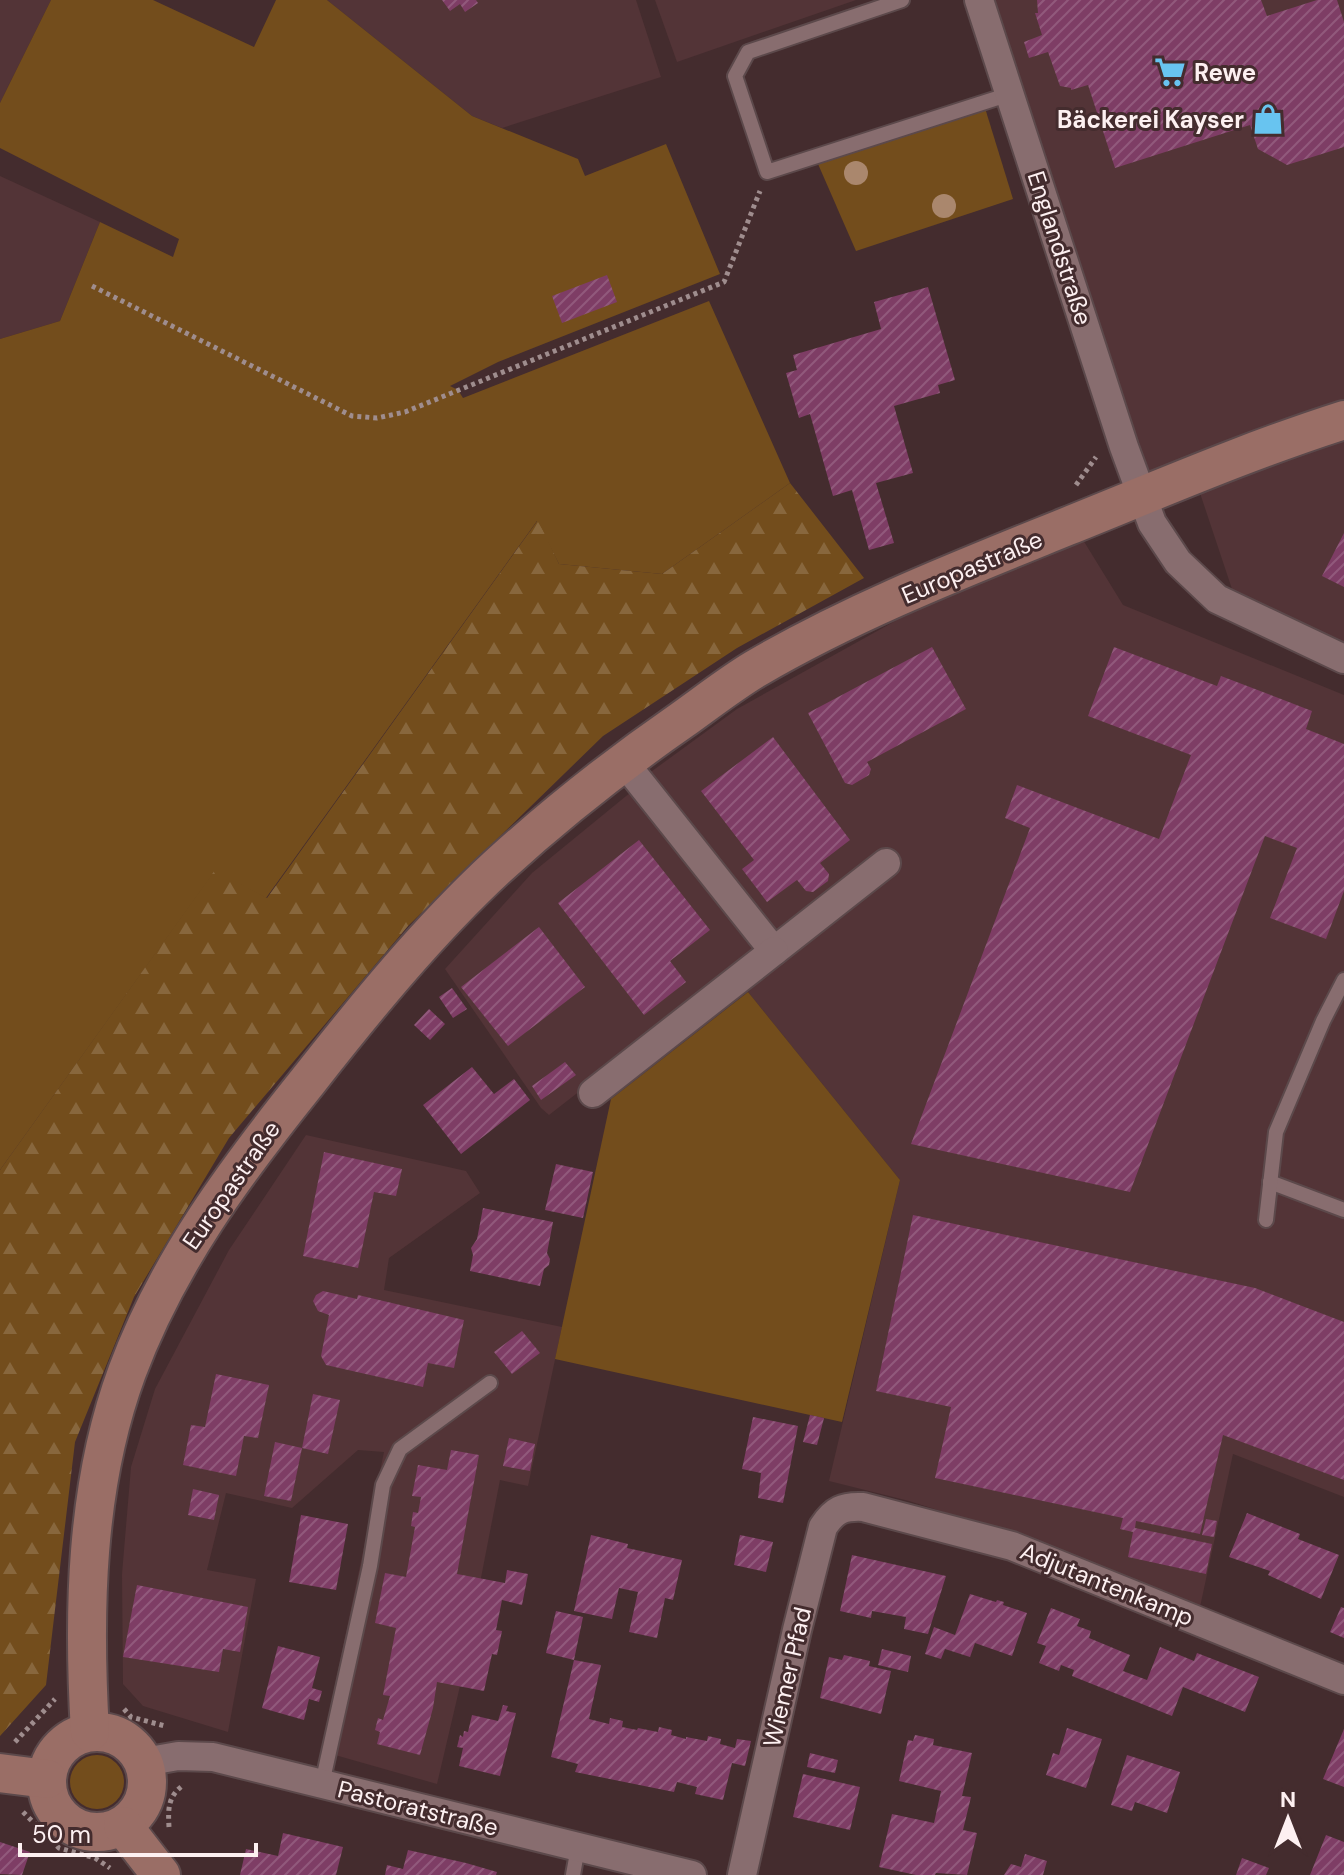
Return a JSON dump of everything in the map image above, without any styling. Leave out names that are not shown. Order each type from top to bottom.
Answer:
[{"type":"street","name":"Englandstraße","points":[[979,0],[1124,447],[1152,523],[1178,562],[1217,599],[1344,659]]},
{"type":"street","name":"Europastraße","points":[[90,1732],[88,1588],[97,1491],[108,1433],[127,1374],[159,1295],[203,1219],[245,1159],[353,1024],[452,912],[497,868],[623,761],[754,670],[864,613],[956,571],[1276,442],[1344,420]]},
{"type":"street","points":[[623,761],[774,951]]},
{"type":"street","points":[[593,1093],[886,863]]},
{"type":"street","name":"Adjutantenkamp","points":[[863,1507],[1012,1546],[1344,1680]]},
{"type":"street","name":"Wiemer Pfad","points":[[742,1875],[823,1527],[831,1515],[841,1508],[863,1507]]},
{"type":"street","points":[[90,1732],[107,1732],[135,1748],[144,1762],[148,1778],[146,1796],[139,1811],[123,1826],[110,1832],[91,1833],[74,1828],[59,1817],[49,1801],[49,1765],[59,1749],[73,1738],[90,1732]]},
{"type":"street","name":"Pastoratstraße","points":[[144,1762],[178,1756],[213,1757],[692,1875]]},
{"type":"street","points":[[0,1773],[47,1779]]},
{"type":"street","points":[[123,1826],[161,1875]]},
{"type":"lane","points":[[902,0],[748,52],[735,76],[767,172],[1010,94]]},
{"type":"lane","points":[[1266,1220],[1276,1132],[1323,1021],[1344,980]]},
{"type":"lane","points":[[1270,1182],[1344,1210]]},
{"type":"lane","points":[[322,1784],[370,1566],[383,1485],[400,1449],[490,1383]]},
{"type":"lane","points":[[573,1875],[578,1847]]},
{"type":"path","points":[[92,286],[352,416],[377,418],[405,412],[724,282],[767,172]]},
{"type":"path","points":[[1071,489],[1095,458],[1124,447]]},
{"type":"shaded area","points":[[0,0],[51,0],[0,103]]},
{"type":"shaded area","points":[[327,0],[636,0],[661,77],[502,128],[472,116]]},
{"type":"shaded area","points":[[655,0],[856,0],[677,62]]},
{"type":"shaded area","points":[[990,0],[1344,0],[1344,407],[1150,480]]},
{"type":"shaded area","points":[[0,176],[100,222],[60,321],[0,339]]},
{"type":"shaded area","points":[[1344,441],[1344,647],[1232,589],[1199,490]]},
{"type":"shaded area","points":[[1080,535],[1123,605],[1344,695],[1344,1497],[1233,1454],[1200,1607],[1020,1536],[909,1501],[829,1481],[900,1180],[748,992],[787,957],[648,774],[737,709],[897,620]]},
{"type":"shaded area","points":[[631,792],[760,951],[549,1115],[541,1108],[445,969],[532,873]]},
{"type":"shaded area","points":[[306,1135],[466,1171],[480,1193],[389,1258],[384,1290],[562,1327],[528,1486],[500,1480],[460,1686],[437,1784],[321,1751],[384,1452],[358,1450],[292,1508],[226,1493],[207,1570],[256,1579],[228,1732],[143,1706],[123,1684],[122,1574],[131,1467],[155,1389],[229,1250]]},
{"type":"green space","points":[[51,0],[153,0],[254,47],[276,0],[327,0],[472,116],[578,159],[585,176],[666,144],[720,274],[498,362],[450,386],[458,390],[463,398],[709,301],[790,483],[662,574],[559,564],[537,521],[266,898],[215,871],[0,1170],[0,339],[60,321],[100,222],[173,257],[179,239],[0,148],[0,103]]},
{"type":"green space","points":[[985,108],[1013,199],[856,251],[818,164]]},
{"type":"green space","points":[[790,483],[864,578],[737,648],[603,736],[408,926],[229,1138],[134,1297],[75,1442],[46,1685],[0,1736],[0,1170],[215,870],[267,898],[538,520],[559,564],[662,574]]},
{"type":"green space","points":[[748,992],[900,1180],[842,1422],[555,1359],[611,1099]]},
{"type":"green space","points":[[97,1755],[116,1763],[124,1782],[116,1801],[97,1809],[78,1801],[70,1782],[78,1763]]},
{"type":"building","points":[[442,0],[476,0],[478,3],[465,12],[460,4],[450,11]]},
{"type":"building","points":[[1037,0],[1261,0],[1267,16],[1317,0],[1337,0],[1344,22],[1344,147],[1287,165],[1258,149],[1250,125],[1115,168],[1088,85],[1071,90],[1060,86],[1048,52],[1029,58],[1024,42],[1042,35],[1035,13],[1038,13]]},
{"type":"building","points":[[607,275],[617,302],[562,323],[552,296]]},
{"type":"building","points":[[928,287],[955,380],[938,385],[940,393],[894,406],[913,473],[876,483],[894,543],[869,550],[852,490],[833,496],[810,414],[799,418],[786,373],[797,370],[793,355],[881,329],[874,302]]},
{"type":"building","points":[[1344,533],[1344,587],[1322,576]]},
{"type":"building","points":[[932,647],[966,709],[867,762],[871,769],[869,775],[852,785],[845,783],[808,713]]},
{"type":"building","points":[[1114,647],[1217,686],[1221,676],[1312,711],[1306,729],[1344,744],[1344,891],[1326,939],[1270,918],[1297,848],[1265,836],[1130,1192],[911,1144],[1030,828],[1005,818],[1017,785],[1159,839],[1191,755],[1088,716]]},
{"type":"building","points":[[773,737],[850,840],[820,863],[829,874],[828,881],[813,892],[806,891],[797,880],[767,902],[742,869],[754,860],[701,791]]},
{"type":"building","points":[[639,840],[710,930],[670,961],[686,982],[644,1015],[558,903]]},
{"type":"building","points":[[539,927],[585,987],[508,1046],[461,987]]},
{"type":"building","points":[[452,988],[467,1009],[453,1018],[439,997]]},
{"type":"building","points":[[429,1009],[445,1024],[430,1040],[414,1025]]},
{"type":"building","points":[[565,1062],[576,1075],[541,1100],[532,1086]]},
{"type":"building","points":[[472,1067],[494,1094],[514,1079],[530,1100],[461,1154],[423,1105]]},
{"type":"building","points":[[324,1152],[402,1169],[396,1196],[374,1192],[358,1268],[303,1256]]},
{"type":"building","points":[[556,1164],[593,1172],[583,1218],[545,1210]]},
{"type":"building","points":[[483,1208],[553,1222],[547,1253],[549,1265],[544,1269],[540,1286],[470,1271],[471,1248],[477,1239]]},
{"type":"building","points":[[913,1215],[1255,1288],[1344,1322],[1344,1480],[1223,1435],[1200,1534],[1136,1521],[1135,1528],[1212,1544],[1206,1574],[1128,1557],[1133,1532],[1120,1529],[1123,1518],[935,1478],[951,1407],[876,1391]]},
{"type":"building","points":[[323,1291],[357,1299],[358,1295],[464,1320],[454,1368],[428,1363],[423,1387],[326,1365],[321,1356],[329,1315],[318,1311],[313,1301]]},
{"type":"building","points":[[522,1331],[540,1353],[512,1374],[494,1352]]},
{"type":"building","points":[[216,1374],[269,1385],[258,1438],[244,1436],[236,1476],[183,1465],[191,1425],[205,1427]]},
{"type":"building","points":[[313,1394],[340,1400],[328,1454],[302,1448]]},
{"type":"building","points":[[810,1415],[824,1418],[817,1445],[803,1442]]},
{"type":"building","points":[[753,1417],[798,1426],[783,1503],[758,1498],[761,1473],[742,1469]]},
{"type":"building","points":[[509,1438],[535,1444],[530,1471],[503,1466]]},
{"type":"building","points":[[275,1442],[302,1448],[291,1501],[264,1496]]},
{"type":"building","points":[[451,1450],[479,1455],[457,1574],[505,1583],[507,1570],[528,1574],[522,1605],[502,1600],[496,1630],[502,1631],[497,1655],[492,1654],[484,1691],[437,1682],[420,1755],[377,1744],[380,1732],[375,1730],[378,1718],[383,1720],[390,1696],[383,1695],[396,1628],[375,1623],[385,1573],[406,1577],[415,1527],[411,1526],[413,1512],[418,1513],[421,1497],[412,1496],[418,1465],[447,1470]]},
{"type":"building","points":[[193,1489],[219,1495],[214,1520],[188,1515]]},
{"type":"building","points":[[1247,1513],[1300,1534],[1298,1539],[1339,1555],[1321,1599],[1268,1575],[1270,1571],[1229,1557]]},
{"type":"building","points":[[301,1515],[348,1524],[336,1590],[289,1582]]},
{"type":"building","points":[[1206,1519],[1217,1521],[1214,1537],[1202,1535]]},
{"type":"building","points":[[591,1535],[628,1544],[627,1548],[682,1560],[673,1600],[665,1598],[657,1638],[629,1632],[638,1592],[619,1588],[612,1619],[574,1611]]},
{"type":"building","points":[[740,1535],[773,1542],[766,1572],[734,1565]]},
{"type":"building","points":[[852,1555],[946,1576],[928,1634],[904,1629],[906,1617],[872,1611],[871,1618],[840,1611]]},
{"type":"building","points":[[137,1585],[248,1607],[240,1652],[223,1649],[219,1672],[123,1657]]},
{"type":"building","points":[[970,1594],[1004,1602],[1003,1605],[1027,1613],[1012,1656],[975,1643],[970,1657],[945,1649],[941,1659],[925,1654],[934,1627],[955,1635]]},
{"type":"building","points":[[1341,1607],[1344,1608],[1344,1638],[1330,1632]]},
{"type":"building","points":[[1051,1608],[1080,1619],[1077,1626],[1091,1631],[1089,1638],[1130,1655],[1123,1671],[1147,1680],[1160,1647],[1194,1661],[1197,1653],[1259,1677],[1245,1712],[1183,1687],[1172,1716],[1072,1676],[1074,1670],[1061,1665],[1059,1671],[1039,1663],[1046,1646],[1037,1643]]},
{"type":"building","points":[[556,1611],[583,1617],[574,1660],[546,1653]]},
{"type":"building","points":[[278,1646],[320,1657],[312,1688],[322,1691],[319,1702],[309,1699],[304,1720],[262,1708]]},
{"type":"building","points":[[882,1649],[911,1656],[908,1672],[878,1665]]},
{"type":"building","points":[[844,1655],[870,1661],[869,1666],[891,1671],[881,1714],[820,1698],[829,1657],[842,1660]]},
{"type":"building","points":[[574,1660],[601,1665],[589,1719],[609,1724],[610,1718],[623,1721],[622,1727],[637,1730],[658,1732],[659,1727],[672,1730],[671,1735],[686,1739],[707,1741],[708,1736],[721,1739],[720,1744],[735,1748],[737,1739],[751,1741],[745,1766],[732,1763],[723,1800],[695,1794],[697,1787],[677,1782],[674,1792],[575,1772],[578,1764],[551,1757]]},
{"type":"building","points":[[503,1705],[508,1706],[506,1711],[516,1713],[500,1776],[459,1766],[463,1748],[457,1747],[460,1735],[463,1737],[464,1731],[468,1732],[472,1715],[498,1721]]},
{"type":"building","points":[[1067,1728],[1102,1739],[1086,1788],[1046,1775],[1053,1753],[1059,1755]]},
{"type":"building","points":[[1344,1729],[1344,1787],[1323,1779]]},
{"type":"building","points":[[915,1735],[934,1739],[933,1745],[972,1753],[962,1796],[971,1797],[963,1830],[977,1833],[967,1875],[916,1875],[879,1867],[892,1814],[934,1823],[941,1791],[899,1781],[908,1740],[913,1741]]},
{"type":"building","points":[[810,1753],[838,1760],[835,1773],[807,1767]]},
{"type":"building","points":[[1127,1755],[1180,1772],[1167,1813],[1135,1802],[1132,1811],[1111,1805]]},
{"type":"building","points":[[803,1774],[860,1787],[850,1830],[793,1817]]},
{"type":"building","points":[[283,1833],[343,1847],[336,1875],[240,1875],[246,1849],[278,1856]]},
{"type":"building","points":[[1326,1835],[1344,1842],[1344,1875],[1310,1875]]},
{"type":"building","points":[[0,1842],[30,1852],[22,1875],[0,1874]]},
{"type":"building","points":[[408,1850],[497,1872],[496,1875],[385,1875],[387,1865],[403,1869]]},
{"type":"building","points":[[1025,1854],[1047,1861],[1043,1875],[1004,1875],[1011,1864],[1021,1867]]},
{"type":"building","points":[[1242,1858],[1269,1868],[1266,1875],[1236,1875]]},
{"type":"place","name":"Rewe","points":[[1170,72]]},
{"type":"place","name":"Bäckerei Kayser","points":[[1268,119]]}]
